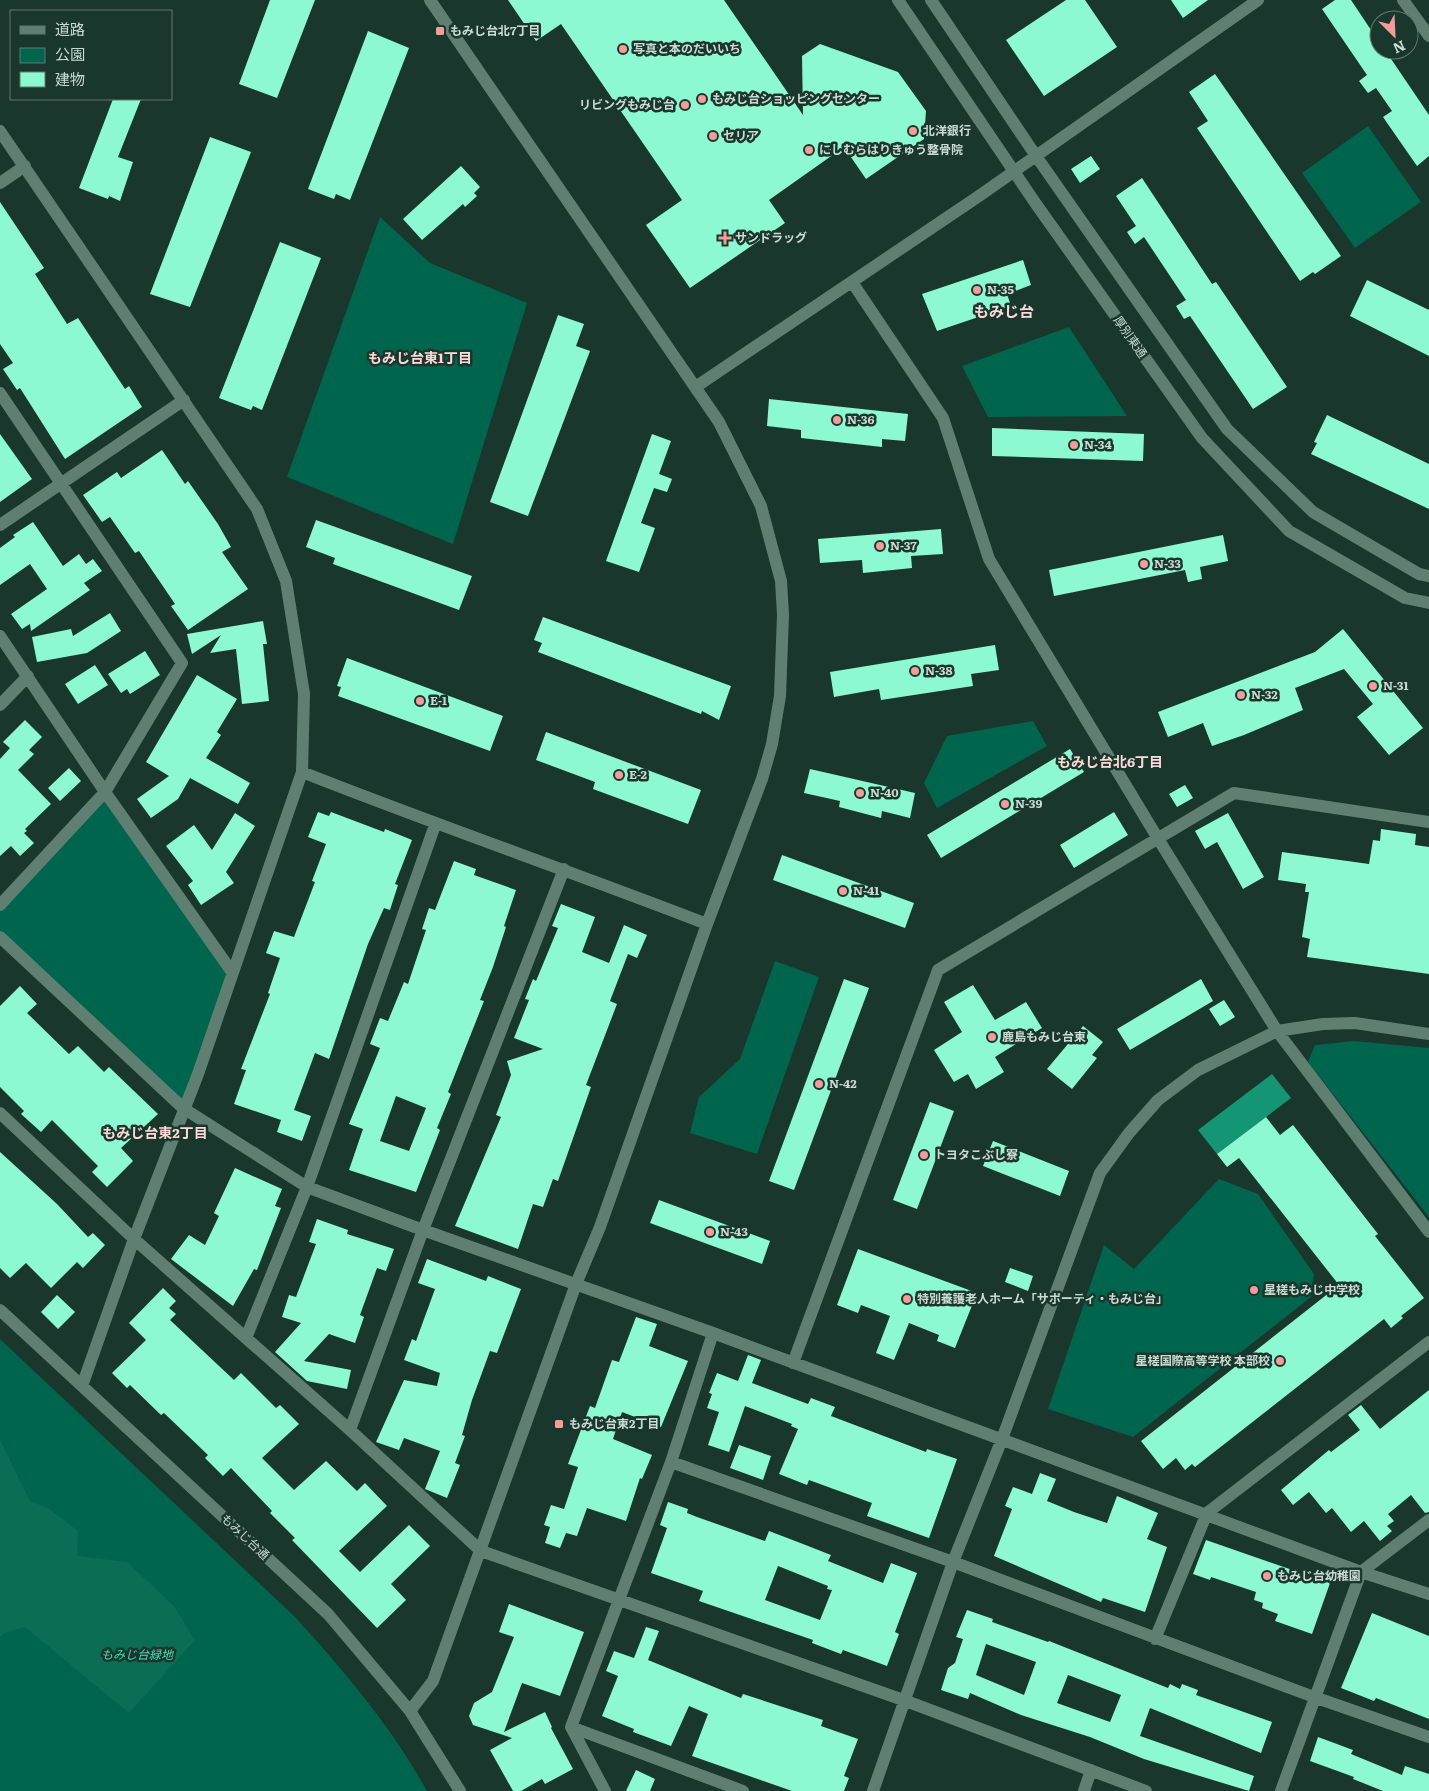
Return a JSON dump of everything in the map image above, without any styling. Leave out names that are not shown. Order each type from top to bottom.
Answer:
[{"type":"street","points":[[410,1711],[433,1681],[576,1284],[600,1227],[707,924],[762,779],[772,744],[780,696],[783,615],[781,581],[761,506],[719,422],[697,386],[430,0]]},
{"type":"street","name":"厚別東通","points":[[898,0],[1014,172],[1202,438],[1289,531],[1405,598],[1429,603]]},
{"type":"street","points":[[931,0],[1036,156],[1228,429],[1313,512],[1419,574],[1429,576]]},
{"type":"street","points":[[697,386],[1014,172],[1258,0]]},
{"type":"street","points":[[1403,0],[1429,36]]},
{"type":"street","points":[[0,131],[257,509],[286,581],[304,694],[302,772],[198,1074],[183,1108],[134,1239],[82,1386]]},
{"type":"street","points":[[0,183],[25,166]]},
{"type":"street","points":[[852,282],[943,418],[990,558],[1158,837],[1277,1031],[1429,1232]]},
{"type":"street","points":[[0,393],[182,663],[105,792],[0,905]]},
{"type":"street","points":[[0,525],[184,400]]},
{"type":"street","points":[[0,636],[105,792],[232,972]]},
{"type":"street","points":[[0,705],[28,676]]},
{"type":"street","points":[[302,772],[435,825],[564,869],[707,924]]},
{"type":"street","points":[[794,1363],[938,970],[1234,793],[1429,822]]},
{"type":"street","points":[[246,1338],[307,1186],[435,825]]},
{"type":"street","points":[[350,1430],[423,1230],[564,869]]},
{"type":"street","points":[[0,937],[183,1108],[307,1186],[423,1230],[713,1333],[1207,1513],[1361,1572],[1429,1594]]},
{"type":"street","points":[[874,1791],[953,1562],[1002,1439],[1100,1173],[1129,1134],[1158,1100],[1198,1070],[1277,1031],[1323,1024],[1355,1023],[1429,1034]]},
{"type":"street","points":[[0,1113],[134,1239],[350,1430],[481,1551],[906,1701],[1146,1791]]},
{"type":"street","name":"もみじ台通","points":[[0,1310],[328,1614],[410,1711],[460,1791]]},
{"type":"street","points":[[605,1791],[571,1727],[670,1462],[713,1333]]},
{"type":"street","points":[[1155,1639],[1207,1513],[1429,1342]]},
{"type":"street","points":[[670,1462],[953,1562],[1155,1639],[1429,1737]]},
{"type":"street","points":[[1281,1791],[1361,1572],[1429,1520]]},
{"type":"street","points":[[571,1727],[735,1790]]},
{"type":"street","points":[[1084,1791],[1091,1770]]},
{"type":"green space","points":[[1368,126],[1421,202],[1355,248],[1302,173]]},
{"type":"green space","points":[[380,217],[430,263],[527,303],[453,544],[287,477]]},
{"type":"green space","points":[[1069,327],[1127,416],[988,417],[962,366]]},
{"type":"green space","points":[[1033,721],[1047,746],[937,808],[924,783],[947,736]]},
{"type":"green space","points":[[105,792],[232,972],[183,1108],[0,937],[0,905]]},
{"type":"green space","points":[[775,961],[819,977],[757,1154],[690,1133],[699,1097],[740,1059]]},
{"type":"green space","points":[[1354,1041],[1429,1048],[1429,1217],[1308,1062],[1315,1045]]},
{"type":"green space","points":[[1219,1179],[1258,1194],[1314,1274],[1311,1297],[1133,1437],[1048,1409],[1104,1245],[1134,1269]]},
{"type":"green space","name":"もみじ台緑地","points":[[0,1339],[295,1617],[383,1722],[427,1791],[0,1791]]},
{"type":"green space","points":[[0,1440],[30,1501],[48,1508],[78,1531],[77,1556],[127,1562],[174,1606],[195,1640],[129,1713],[25,1627],[5,1633],[0,1637]]},
{"type":"shaded area","points":[[1272,1074],[1291,1098],[1217,1154],[1198,1130]]},
{"type":"building","points":[[270,0],[315,0],[277,98],[239,84]]},
{"type":"building","name":"もみじ台ショッピングセンター","points":[[508,0],[724,0],[803,115],[802,56],[820,44],[898,72],[926,111],[924,139],[866,179],[844,147],[769,200],[785,223],[690,288],[646,225],[682,200],[561,24],[536,41]]},
{"type":"building","points":[[1066,0],[1085,0],[1117,47],[1044,96],[1006,40]]},
{"type":"building","points":[[1171,0],[1208,0],[1183,18]]},
{"type":"building","points":[[1335,0],[1351,0],[1369,27],[1369,60],[1392,60],[1429,115],[1429,156],[1417,166],[1383,117],[1392,111],[1376,88],[1368,93],[1359,81],[1367,75],[1322,9]]},
{"type":"building","points":[[368,31],[409,48],[350,200],[336,194],[334,199],[308,189]]},
{"type":"building","points":[[1215,74],[1341,256],[1315,274],[1313,272],[1300,281],[1197,128],[1208,121],[1189,92]]},
{"type":"building","points":[[113,100],[141,100],[118,157],[133,162],[120,201],[109,196],[108,199],[79,188]]},
{"type":"building","points":[[210,137],[251,152],[190,307],[150,294]]},
{"type":"building","points":[[1091,156],[1100,169],[1080,183],[1071,169]]},
{"type":"building","points":[[461,166],[480,187],[474,193],[477,196],[465,207],[463,204],[422,240],[403,219]]},
{"type":"building","points":[[1142,178],[1212,284],[1216,282],[1287,387],[1253,409],[1190,316],[1184,319],[1176,306],[1186,300],[1144,237],[1135,244],[1127,232],[1136,226],[1116,196]]},
{"type":"building","points":[[0,202],[44,268],[35,274],[67,324],[78,318],[125,389],[129,386],[142,407],[65,459],[20,388],[17,390],[3,369],[13,363],[0,344]]},
{"type":"building","points":[[280,242],[321,258],[262,410],[253,406],[251,410],[219,398]]},
{"type":"building","name":"N-35","points":[[1023,260],[1031,285],[1007,294],[1011,306],[937,331],[922,294]]},
{"type":"building","points":[[1367,280],[1429,310],[1429,356],[1350,316]]},
{"type":"building","points":[[558,315],[584,324],[576,346],[590,351],[528,516],[490,502]]},
{"type":"building","name":"N-36","points":[[769,399],[908,414],[905,441],[882,439],[882,447],[801,438],[801,430],[767,426]]},
{"type":"building","points":[[1327,415],[1429,464],[1429,509],[1311,454],[1317,443],[1314,442]]},
{"type":"building","name":"N-34","points":[[992,428],[1144,434],[1143,461],[992,456]]},
{"type":"building","points":[[0,434],[32,479],[0,502]]},
{"type":"building","points":[[652,434],[671,441],[659,474],[672,479],[667,492],[654,488],[641,523],[655,528],[639,572],[606,561]]},
{"type":"building","points":[[162,450],[185,484],[188,481],[218,524],[231,547],[222,552],[248,589],[188,630],[171,606],[175,604],[139,551],[135,553],[110,517],[102,522],[83,495],[117,472],[121,478]]},
{"type":"building","points":[[316,520],[472,576],[459,610],[333,564],[335,558],[306,547]]},
{"type":"building","points":[[33,522],[63,566],[79,554],[86,564],[93,559],[102,571],[84,583],[90,590],[31,631],[30,624],[22,629],[11,614],[47,589],[30,564],[0,585],[0,548],[15,537],[13,535]]},
{"type":"building","name":"N-37","points":[[941,529],[943,554],[911,556],[912,568],[863,573],[862,560],[820,563],[818,539]]},
{"type":"building","name":"N-33","points":[[1223,535],[1228,561],[1200,567],[1202,579],[1188,582],[1185,570],[1054,596],[1049,570]]},
{"type":"building","points":[[110,613],[121,631],[87,653],[37,662],[32,637],[71,629],[73,636]]},
{"type":"building","points":[[543,617],[731,686],[719,720],[702,711],[701,714],[538,652],[542,643],[534,640]]},
{"type":"building","points":[[263,621],[267,644],[263,644],[269,701],[242,704],[236,649],[210,653],[221,635],[192,654],[187,634]]},
{"type":"building","points":[[1343,629],[1423,728],[1389,755],[1357,717],[1373,704],[1344,669],[1295,688],[1303,710],[1244,735],[1212,746],[1203,723],[1168,737],[1158,712],[1315,652]]},
{"type":"building","name":"N-38","points":[[995,645],[999,670],[971,674],[973,686],[881,700],[879,689],[834,697],[830,672]]},
{"type":"building","points":[[145,651],[160,675],[130,694],[127,689],[121,693],[108,674]]},
{"type":"building","name":"E-1","points":[[347,658],[503,716],[490,751],[338,696],[341,687],[337,686]]},
{"type":"building","points":[[95,665],[108,685],[78,704],[65,684]]},
{"type":"building","points":[[197,675],[237,699],[217,732],[221,735],[206,758],[250,783],[238,804],[190,778],[178,799],[151,818],[137,799],[169,776],[146,762]]},
{"type":"building","points":[[25,720],[42,737],[29,750],[34,754],[18,770],[51,804],[25,829],[27,831],[24,833],[34,843],[20,856],[11,846],[0,856],[0,759],[10,748],[3,742]]},
{"type":"building","name":"E-2","points":[[546,732],[701,790],[688,824],[593,789],[595,782],[536,760]]},
{"type":"building","name":"N-39","points":[[1070,749],[1084,772],[941,858],[927,835]]},
{"type":"building","points":[[69,768],[81,781],[60,801],[48,788]]},
{"type":"building","name":"N-40","points":[[810,769],[915,793],[910,818],[882,811],[881,818],[839,807],[840,801],[804,793]]},
{"type":"building","points":[[1185,785],[1193,798],[1177,807],[1169,794]]},
{"type":"building","points":[[318,812],[329,816],[331,812],[384,832],[385,829],[412,840],[395,884],[398,885],[390,910],[384,908],[368,944],[329,1059],[315,1053],[294,1110],[311,1116],[302,1141],[277,1132],[281,1120],[234,1104],[246,1070],[241,1069],[270,994],[268,993],[280,958],[266,953],[274,931],[294,937],[315,882],[312,881],[326,844],[308,837]]},
{"type":"building","points":[[1114,812],[1128,835],[1074,868],[1060,845]]},
{"type":"building","points":[[235,813],[255,826],[226,872],[234,883],[201,905],[188,885],[193,881],[166,846],[194,825],[212,850]]},
{"type":"building","points":[[1228,813],[1264,877],[1243,889],[1217,842],[1205,849],[1195,831]]},
{"type":"building","points":[[1381,829],[1416,834],[1415,845],[1429,847],[1429,974],[1307,957],[1310,939],[1302,937],[1309,892],[1305,892],[1306,884],[1278,880],[1282,852],[1369,864],[1373,840],[1380,841]]},
{"type":"building","name":"N-41","points":[[782,855],[914,903],[905,928],[773,880]]},
{"type":"building","points":[[454,861],[476,869],[474,875],[516,890],[493,967],[480,1000],[484,1001],[448,1092],[451,1094],[437,1128],[440,1130],[416,1192],[349,1170],[363,1129],[349,1124],[380,1048],[370,1044],[380,1018],[388,1021],[404,982],[408,984],[426,930],[422,929],[429,908],[435,910]],"holes":[[[396,1096],[426,1108],[409,1151],[380,1141]]]},
{"type":"building","points":[[561,904],[595,917],[582,952],[609,963],[624,925],[647,935],[637,958],[628,954],[610,1001],[617,1004],[586,1085],[591,1087],[558,1181],[553,1179],[543,1207],[533,1204],[518,1249],[455,1226],[501,1117],[496,1115],[511,1075],[507,1061],[543,1049],[514,1038],[529,1000],[525,999],[533,979],[536,981],[558,928],[552,926]]},
{"type":"building","name":"N-42","points":[[844,979],[869,988],[794,1190],[769,1181]]},
{"type":"building","points":[[1201,979],[1213,1001],[1130,1050],[1117,1029]]},
{"type":"building","name":"鹿島もみじ台東","points":[[973,985],[995,1020],[1026,1002],[1042,1028],[995,1057],[1004,1072],[976,1089],[968,1074],[954,1082],[934,1050],[962,1032],[944,1002]]},
{"type":"building","points":[[20,986],[37,1004],[27,1013],[69,1054],[78,1046],[104,1072],[109,1067],[158,1114],[121,1148],[133,1161],[107,1187],[92,1172],[98,1166],[52,1120],[41,1132],[21,1114],[24,1111],[0,1087],[0,1006]]},
{"type":"building","points":[[1224,1000],[1235,1017],[1220,1026],[1209,1009]]},
{"type":"building","points":[[1083,1026],[1103,1042],[1092,1055],[1097,1058],[1072,1089],[1047,1069]]},
{"type":"building","name":"トヨタこぶし寮","points":[[930,1102],[954,1111],[917,1209],[893,1200]]},
{"type":"building","points":[[1266,1117],[1280,1135],[1293,1125],[1378,1234],[1375,1236],[1424,1298],[1401,1316],[1403,1318],[1391,1328],[1384,1319],[1195,1467],[1192,1464],[1185,1470],[1176,1458],[1163,1469],[1141,1441],[1339,1285],[1239,1158],[1227,1167],[1217,1154]]},
{"type":"building","points":[[993,1141],[1069,1171],[1060,1196],[983,1166]]},
{"type":"building","points":[[0,1152],[57,1204],[88,1237],[93,1233],[105,1245],[83,1268],[77,1262],[51,1288],[26,1263],[10,1278],[0,1268]]},
{"type":"building","points":[[235,1168],[282,1189],[275,1206],[281,1208],[257,1270],[254,1269],[233,1306],[171,1259],[189,1235],[205,1245],[219,1216],[214,1213]]},
{"type":"building","name":"N-43","points":[[659,1200],[770,1241],[762,1264],[650,1223]]},
{"type":"building","points":[[317,1219],[348,1230],[347,1234],[394,1249],[386,1271],[377,1268],[360,1315],[364,1317],[355,1343],[329,1334],[304,1361],[351,1370],[347,1389],[307,1381],[275,1352],[301,1323],[282,1317],[289,1295],[296,1297],[316,1244],[309,1242]]},
{"type":"building","name":"特別養護老人ホーム「サポーティ・もみじ台」","points":[[858,1249],[977,1293],[955,1348],[937,1341],[939,1335],[909,1323],[894,1360],[876,1353],[890,1316],[861,1305],[858,1313],[837,1305]]},
{"type":"building","points":[[427,1259],[486,1281],[488,1276],[521,1289],[497,1353],[490,1351],[472,1400],[462,1435],[465,1436],[455,1463],[460,1465],[447,1498],[425,1489],[440,1451],[404,1438],[399,1450],[376,1442],[404,1380],[437,1386],[440,1373],[404,1360],[412,1339],[416,1341],[435,1289],[418,1283]]},
{"type":"building","points":[[1010,1268],[1033,1276],[1028,1291],[1005,1282]]},
{"type":"building","points":[[163,1288],[176,1301],[169,1308],[176,1314],[170,1320],[234,1380],[241,1373],[276,1408],[280,1405],[299,1424],[262,1458],[294,1490],[326,1461],[357,1491],[365,1483],[387,1506],[339,1551],[360,1572],[409,1525],[430,1546],[391,1584],[406,1600],[377,1628],[292,1540],[295,1538],[270,1513],[272,1511],[231,1468],[223,1476],[205,1458],[208,1455],[164,1413],[161,1415],[130,1385],[127,1388],[112,1373],[146,1340],[129,1323]]},
{"type":"building","points":[[57,1295],[75,1312],[58,1329],[41,1312]]},
{"type":"building","points":[[636,1317],[657,1324],[649,1346],[688,1361],[661,1427],[622,1412],[613,1439],[652,1455],[642,1479],[640,1478],[626,1521],[587,1508],[577,1536],[566,1533],[560,1548],[545,1543],[550,1527],[544,1525],[551,1505],[564,1509],[578,1467],[568,1464],[590,1406],[595,1408],[612,1360],[619,1362]]},
{"type":"building","points":[[748,1355],[761,1360],[752,1383],[808,1404],[811,1398],[835,1407],[831,1416],[926,1452],[927,1449],[957,1459],[929,1538],[867,1516],[872,1503],[809,1480],[807,1485],[779,1474],[798,1429],[791,1426],[792,1424],[745,1406],[729,1452],[708,1445],[719,1412],[707,1408],[712,1394],[709,1393],[717,1373],[738,1381]]},
{"type":"building","points":[[1429,1390],[1429,1512],[1425,1513],[1411,1495],[1388,1514],[1394,1521],[1387,1526],[1392,1531],[1380,1541],[1364,1521],[1351,1532],[1332,1508],[1326,1513],[1309,1492],[1293,1505],[1281,1490],[1329,1450],[1331,1452],[1360,1430],[1348,1415],[1361,1405],[1380,1429]]},
{"type":"building","points":[[739,1445],[771,1456],[763,1480],[730,1468]]},
{"type":"building","points":[[1040,1473],[1056,1479],[1047,1501],[1074,1512],[1107,1523],[1117,1496],[1158,1513],[1147,1539],[1167,1547],[1145,1612],[1103,1598],[1101,1602],[994,1556],[1012,1509],[1005,1506],[1013,1487],[1032,1494]]},
{"type":"building","points":[[668,1502],[688,1509],[687,1513],[765,1541],[769,1531],[831,1555],[828,1561],[883,1583],[891,1563],[917,1573],[895,1632],[899,1634],[887,1666],[843,1650],[841,1654],[812,1643],[813,1640],[699,1601],[703,1591],[651,1573],[667,1528],[660,1525]],"holes":[[[778,1566],[828,1586],[827,1589],[832,1590],[820,1620],[765,1600]]]},
{"type":"building","points":[[1206,1540],[1330,1583],[1312,1634],[1275,1621],[1278,1614],[1262,1608],[1263,1603],[1254,1600],[1256,1592],[1211,1577],[1210,1580],[1193,1574]]},
{"type":"building","points":[[509,1604],[584,1632],[560,1696],[522,1683],[504,1732],[545,1712],[551,1728],[573,1769],[545,1784],[542,1779],[521,1791],[513,1791],[490,1750],[512,1738],[473,1725],[469,1716],[474,1703],[492,1692],[514,1637],[499,1632]]},
{"type":"building","points":[[967,1610],[993,1619],[992,1622],[1049,1641],[1168,1688],[1170,1684],[1180,1689],[1182,1684],[1198,1690],[1196,1695],[1272,1722],[1261,1753],[1150,1708],[1140,1736],[1254,1776],[1249,1791],[1144,1759],[1090,1737],[1021,1715],[970,1693],[968,1699],[941,1690],[948,1668],[955,1663],[963,1639],[956,1637]],"holes":[[[986,1644],[1036,1662],[1024,1695],[976,1675]],[[1068,1675],[1121,1695],[1110,1722],[1057,1703]]]},
{"type":"building","points":[[1372,1613],[1429,1636],[1429,1719],[1376,1698],[1374,1701],[1341,1688]]},
{"type":"building","points":[[646,1627],[659,1631],[648,1660],[741,1698],[743,1694],[823,1720],[821,1726],[858,1739],[844,1776],[849,1778],[844,1791],[792,1791],[692,1756],[708,1714],[689,1706],[671,1746],[633,1732],[634,1729],[602,1716],[618,1676],[606,1671],[614,1651],[634,1658]]},
{"type":"building","points":[[1318,1737],[1353,1750],[1351,1754],[1402,1775],[1405,1766],[1429,1774],[1429,1791],[1383,1791],[1353,1779],[1354,1777],[1310,1761]]},
{"type":"building","points":[[636,1770],[655,1779],[650,1791],[626,1791]]},
{"type":"place","name":"もみじ台北7丁目","points":[[440,31]]},
{"type":"place","name":"写真と本のだいいち","points":[[623,49]]},
{"type":"place","name":"もみじ台ショッピングセンター","points":[[702,99]]},
{"type":"place","name":"リビングもみじ台","points":[[685,105]]},
{"type":"place","name":"北洋銀行","points":[[913,131]]},
{"type":"place","name":"セリア","points":[[713,136]]},
{"type":"place","name":"にしむらはりきゅう整骨院","points":[[809,150]]},
{"type":"place","name":"サンドラッグ","points":[[725,238]]},
{"type":"place","name":"N-35","points":[[977,290]]},
{"type":"place","name":"N-36","points":[[837,420]]},
{"type":"place","name":"N-34","points":[[1074,445]]},
{"type":"place","name":"N-37","points":[[880,546]]},
{"type":"place","name":"N-33","points":[[1144,564]]},
{"type":"place","name":"N-38","points":[[915,671]]},
{"type":"place","name":"N-31","points":[[1373,686]]},
{"type":"place","name":"N-32","points":[[1241,695]]},
{"type":"place","name":"E-1","points":[[420,701]]},
{"type":"place","name":"E-2","points":[[619,775]]},
{"type":"place","name":"N-40","points":[[860,793]]},
{"type":"place","name":"N-39","points":[[1005,804]]},
{"type":"place","name":"N-41","points":[[843,891]]},
{"type":"place","name":"鹿島もみじ台東","points":[[992,1037]]},
{"type":"place","name":"N-42","points":[[819,1084]]},
{"type":"place","name":"トヨタこぶし寮","points":[[924,1155]]},
{"type":"place","name":"N-43","points":[[710,1232]]},
{"type":"place","name":"星槎もみじ中学校","points":[[1254,1290]]},
{"type":"place","name":"特別養護老人ホーム「サポーティ・もみじ台」","points":[[907,1299]]},
{"type":"place","name":"星槎国際高等学校 本部校","points":[[1280,1361]]},
{"type":"place","name":"もみじ台東2丁目","points":[[559,1424]]},
{"type":"place","name":"もみじ台幼稚園","points":[[1267,1576]]},
{"type":"district","name":"もみじ台","points":[[1004,312]]},
{"type":"district","name":"もみじ台東1丁目","points":[[420,358]]},
{"type":"district","name":"もみじ台北6丁目","points":[[1110,762]]},
{"type":"district","name":"もみじ台東2丁目","points":[[155,1133]]}]
